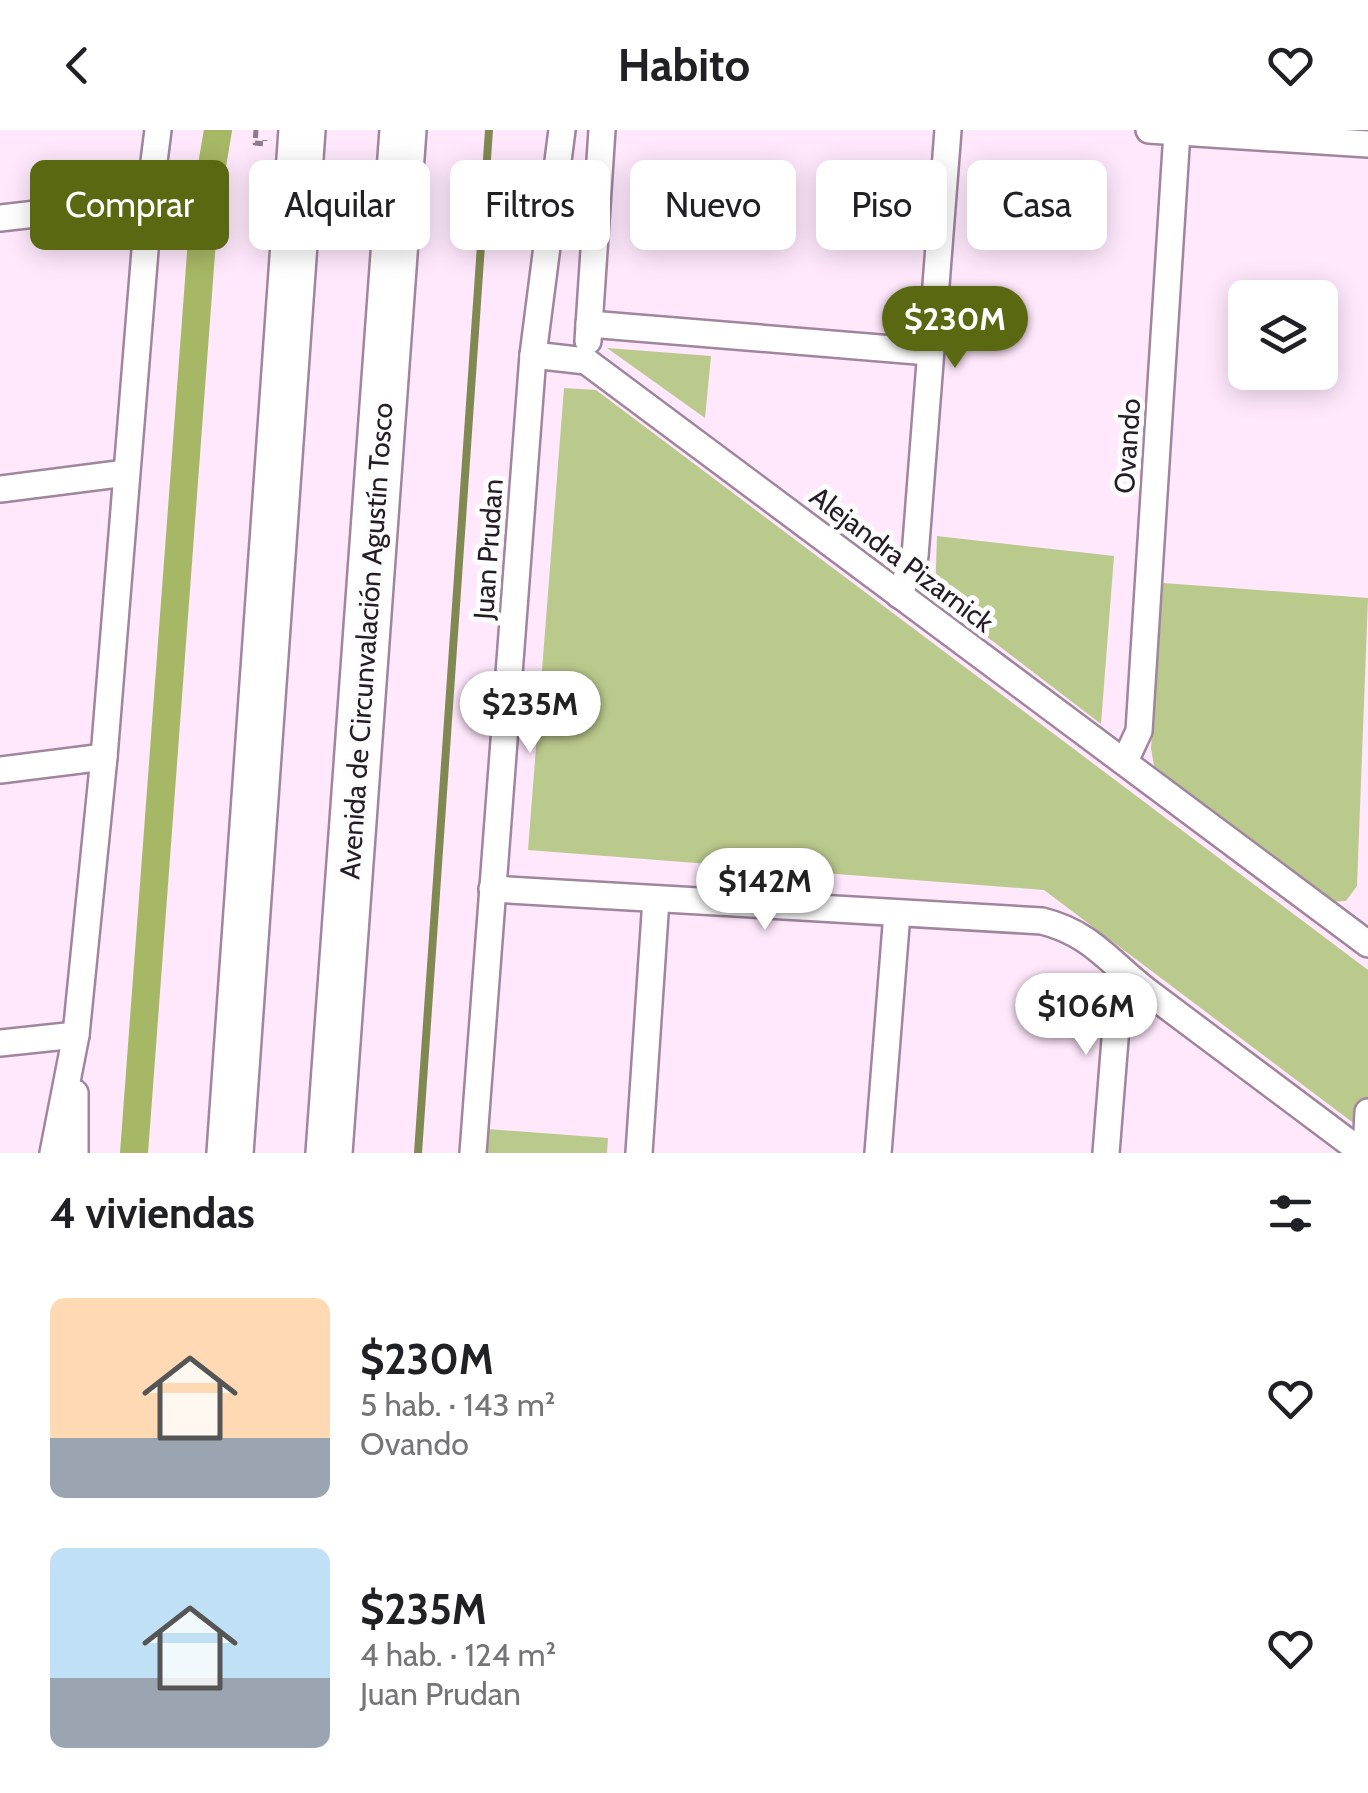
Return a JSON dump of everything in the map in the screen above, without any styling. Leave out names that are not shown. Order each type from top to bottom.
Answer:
[{"type":"highway","points":[[230,1153],[302,130]]},
{"type":"highway","name":"Avenida de Circunvalación Agustín Tosco","points":[[330,1153],[403,130]]},
{"type":"street","points":[[154,160],[158,130]]},
{"type":"street","name":"Juan Prudan","points":[[473,1153],[533,355],[562,130]]},
{"type":"street","points":[[533,355],[586,360],[602,130]]},
{"type":"street","points":[[899,596],[916,556],[948,130]]},
{"type":"street","points":[[1150,130],[1368,144]]},
{"type":"street","name":"Ovando","points":[[1125,761],[1138,732],[1177,132]]},
{"type":"street","points":[[0,218],[30,215]]},
{"type":"street","points":[[53,1153],[74,1046],[104,758],[145,250]]},
{"type":"street","points":[[589,324],[929,352]]},
{"type":"street","name":"Alejandra Pizarnick","points":[[586,360],[1368,944]]},
{"type":"street","points":[[0,489],[126,473]]},
{"type":"street","points":[[0,770],[104,758]]},
{"type":"street","points":[[492,889],[1042,922],[1068,928],[1365,1153]]},
{"type":"street","points":[[639,1153],[656,899]]},
{"type":"street","points":[[878,1153],[897,914]]},
{"type":"street","points":[[1106,1153],[1116,1028],[1136,983]]},
{"type":"street","points":[[0,1043],[74,1046]]},
{"type":"street","points":[[74,1046],[75,1153]]},
{"type":"street","points":[[1365,1153],[1368,1112]]},
{"type":"path","points":[[256,130],[255,143],[264,144],[266,130]]},
{"type":"green space","points":[[607,348],[711,356],[705,418]]},
{"type":"green space","points":[[564,388],[596,390],[1368,970],[1368,1134],[1044,890],[528,850]]},
{"type":"green space","points":[[937,536],[1114,556],[1101,724],[935,597]]},
{"type":"green space","points":[[1163,583],[1368,598],[1357,886],[1346,901],[1329,902],[1154,766],[1151,748]]},
{"type":"green space","points":[[487,1129],[608,1138],[607,1153],[485,1153]]},
{"type":"waterway","points":[[134,1153],[204,213],[218,130]]},
{"type":"waterway","points":[[418,1153],[489,130]]}]
